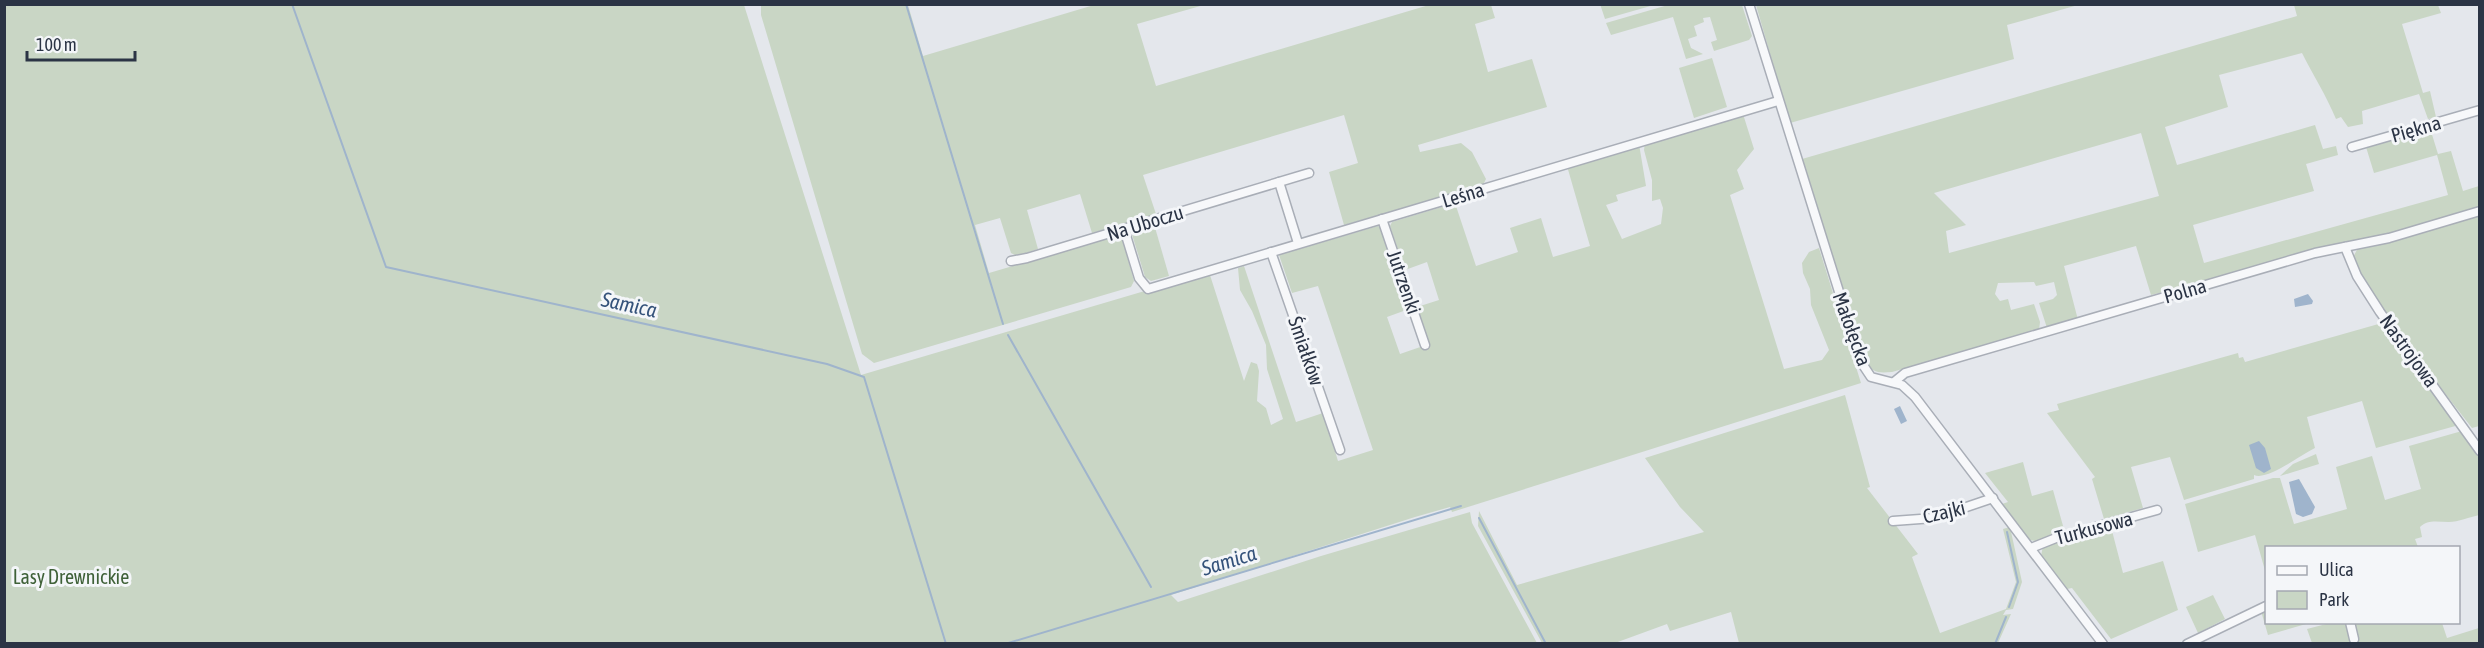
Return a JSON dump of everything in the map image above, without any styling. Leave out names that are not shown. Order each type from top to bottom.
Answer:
[{"type":"street","name":"Małołęcka","points":[[1749,4],[1859,358],[1871,377],[1894,382],[1905,387],[1915,397],[2103,644]]},
{"type":"street","name":"Leśna","points":[[1124,229],[1139,278],[1148,289],[1778,100]]},
{"type":"street","name":"Piękna","points":[[2352,147],[2480,110]]},
{"type":"street","name":"Na Uboczu","points":[[1011,261],[1309,173]]},
{"type":"street","points":[[1279,182],[1298,243]]},
{"type":"street","name":"Polna","points":[[1894,382],[1905,373],[1966,354],[2315,254],[2389,238],[2480,210]]},
{"type":"street","name":"Jutrzenki","points":[[1382,219],[1425,345]]},
{"type":"street","name":"Nastrojowa","points":[[2345,247],[2357,276],[2380,312],[2480,451]]},
{"type":"street","name":"Śmiałków","points":[[1271,252],[1340,450]]},
{"type":"street","name":"Czajki","points":[[1893,521],[1934,518],[1994,498]]},
{"type":"street","name":"Turkusowa","points":[[2031,548],[2056,538],[2157,510]]},
{"type":"street","points":[[2187,644],[2265,606]]},
{"type":"street","points":[[2350,624],[2354,639]]},
{"type":"green space","points":[[1600,4],[1654,4],[1654,5],[1605,19]]},
{"type":"green space","name":"Lasy Drewnickie","points":[[4,5],[744,5],[861,375],[1209,272],[1244,381],[1251,362],[1257,364],[1259,371],[1257,401],[1266,408],[1271,425],[1283,419],[1267,369],[1266,345],[1252,311],[1240,290],[1238,268],[1244,266],[1296,422],[1323,413],[1338,461],[1373,450],[1318,286],[1292,293],[1279,255],[1378,226],[1382,228],[1409,309],[1387,317],[1400,354],[1429,344],[1417,307],[1439,300],[1427,262],[1405,270],[1390,226],[1392,222],[1455,203],[1476,266],[1518,252],[1510,228],[1541,218],[1553,257],[1590,246],[1567,166],[1639,144],[1646,186],[1616,195],[1618,201],[1606,205],[1622,239],[1661,224],[1663,208],[1660,199],[1652,201],[1652,180],[1644,150],[1645,143],[1743,114],[1754,149],[1737,170],[1744,189],[1730,195],[1784,369],[1822,360],[1829,350],[1811,305],[1810,289],[1803,273],[1802,263],[1809,252],[1819,248],[1861,383],[1452,512],[1450,507],[1415,517],[1171,595],[1178,602],[1321,556],[1470,512],[1472,523],[1537,643],[5,643]]},
{"type":"green space","points":[[761,5],[908,5],[923,56],[1094,5],[1204,5],[1137,24],[1156,86],[1429,5],[1491,5],[1495,18],[1475,24],[1488,72],[1532,59],[1547,107],[1418,145],[1420,152],[1461,143],[1472,152],[1486,179],[1483,185],[1344,225],[1329,172],[1358,163],[1344,115],[1143,175],[1156,214],[1092,233],[1080,194],[1027,210],[1038,249],[1017,256],[1011,253],[1000,218],[975,225],[989,273],[1121,234],[1134,281],[1131,287],[874,363],[862,354],[761,15]]},
{"type":"green space","points":[[1668,5],[1742,5],[1752,36],[1749,40],[1714,51],[1711,42],[1717,40],[1710,17],[1703,18],[1704,22],[1694,26],[1697,36],[1688,39],[1691,48],[1703,54],[1686,59],[1673,17],[1611,35],[1606,23]]},
{"type":"green space","points":[[1756,5],[2078,5],[2007,25],[2014,59],[1790,123]]},
{"type":"green space","points":[[2294,5],[2438,5],[2441,13],[2402,24],[2423,93],[2430,91],[2436,117],[2428,119],[2419,94],[2362,111],[2363,124],[2348,127],[2341,117],[2336,119],[2302,53],[2219,75],[2228,107],[2165,127],[2177,165],[2315,125],[2323,149],[2336,146],[2338,155],[2306,164],[2314,191],[2193,225],[2204,263],[2448,195],[2437,155],[2374,173],[2366,147],[2430,128],[2438,154],[2451,151],[2463,191],[2479,186],[2479,207],[2394,233],[2151,295],[2136,246],[2064,266],[2078,320],[2047,328],[2039,303],[2053,299],[2057,295],[2054,282],[2036,286],[2034,282],[1998,283],[1995,294],[2000,301],[2008,299],[2011,310],[2034,304],[2040,322],[2039,330],[1892,372],[1876,372],[1868,366],[1802,159],[2297,16]],"holes":[[[2141,133],[2159,196],[1949,253],[1946,231],[1966,225],[1934,193]]]},
{"type":"green space","points":[[1712,58],[1727,107],[1694,118],[1679,68]]},
{"type":"green space","points":[[2479,214],[2479,426],[2472,428],[2393,327],[2352,259],[2358,248],[2411,236]]},
{"type":"green space","points":[[1154,224],[1169,276],[1151,281],[1145,277],[1131,231]]},
{"type":"green space","points":[[2382,323],[2459,425],[2376,448],[2362,401],[2307,417],[2315,448],[2284,466],[2267,474],[2254,475],[2254,479],[2184,500],[2170,457],[2131,467],[2143,508],[2104,519],[2092,479],[2095,477],[2047,413],[2059,410],[2057,404],[2238,353],[2239,358],[2243,357],[2245,362]]},
{"type":"green space","points":[[1845,395],[1870,487],[1867,488],[1918,554],[1912,557],[1940,633],[2006,609],[2016,582],[2003,529],[2010,527],[2022,582],[2013,609],[2006,610],[2003,615],[2011,614],[1998,643],[1739,643],[1731,612],[1670,631],[1667,624],[1615,643],[1542,643],[1478,526],[1479,511],[1517,585],[1704,532],[1680,507],[1645,458]]},
{"type":"green space","points":[[2462,431],[2479,455],[2479,515],[2456,521],[2423,524],[2420,527],[2422,537],[2415,539],[2418,546],[2265,546],[2265,570],[2255,535],[2198,552],[2185,504],[2273,478],[2280,478],[2294,524],[2347,509],[2336,467],[2372,456],[2385,500],[2421,489],[2409,446]]},
{"type":"green space","points":[[2316,454],[2319,464],[2280,476],[2293,464]]},
{"type":"green space","points":[[2023,462],[2032,496],[2053,490],[2065,533],[2036,541],[2029,540],[2002,504],[2008,502],[1985,473]]},
{"type":"green space","points":[[2111,527],[2123,573],[2163,561],[2178,610],[2111,639],[2072,588],[2067,589],[2041,556],[2043,546]]},
{"type":"green space","points":[[2213,595],[2225,619],[2198,633],[2186,607]]},
{"type":"green space","points":[[2265,609],[2265,624],[2306,624],[2268,635],[2261,611]]},
{"type":"green space","points":[[2326,624],[2347,624],[2353,643],[2312,643],[2307,629]]},
{"type":"green space","points":[[2353,624],[2442,624],[2447,638],[2479,628],[2479,643],[2353,643],[2358,641]]},
{"type":"water","points":[[2308,294],[2313,301],[2312,304],[2295,307],[2294,299]]},
{"type":"water","points":[[1900,406],[1907,421],[1901,424],[1894,409]]},
{"type":"water","points":[[2259,441],[2265,448],[2271,469],[2264,473],[2256,468],[2249,445]]},
{"type":"water","points":[[2299,479],[2315,507],[2312,514],[2303,517],[2296,514],[2289,482]]},
{"type":"waterway","name":"Samica","points":[[292,4],[386,267],[827,364],[864,377],[946,644]]},
{"type":"waterway","points":[[906,4],[1003,324]]},
{"type":"waterway","points":[[1008,335],[1151,587]]},
{"type":"waterway","name":"Samica","points":[[1005,644],[1461,506]]},
{"type":"waterway","name":"Samica","points":[[1479,518],[1546,644]]},
{"type":"waterway","points":[[2007,532],[2018,582],[2009,607]]},
{"type":"waterway","points":[[1995,644],[2006,617]]}]
